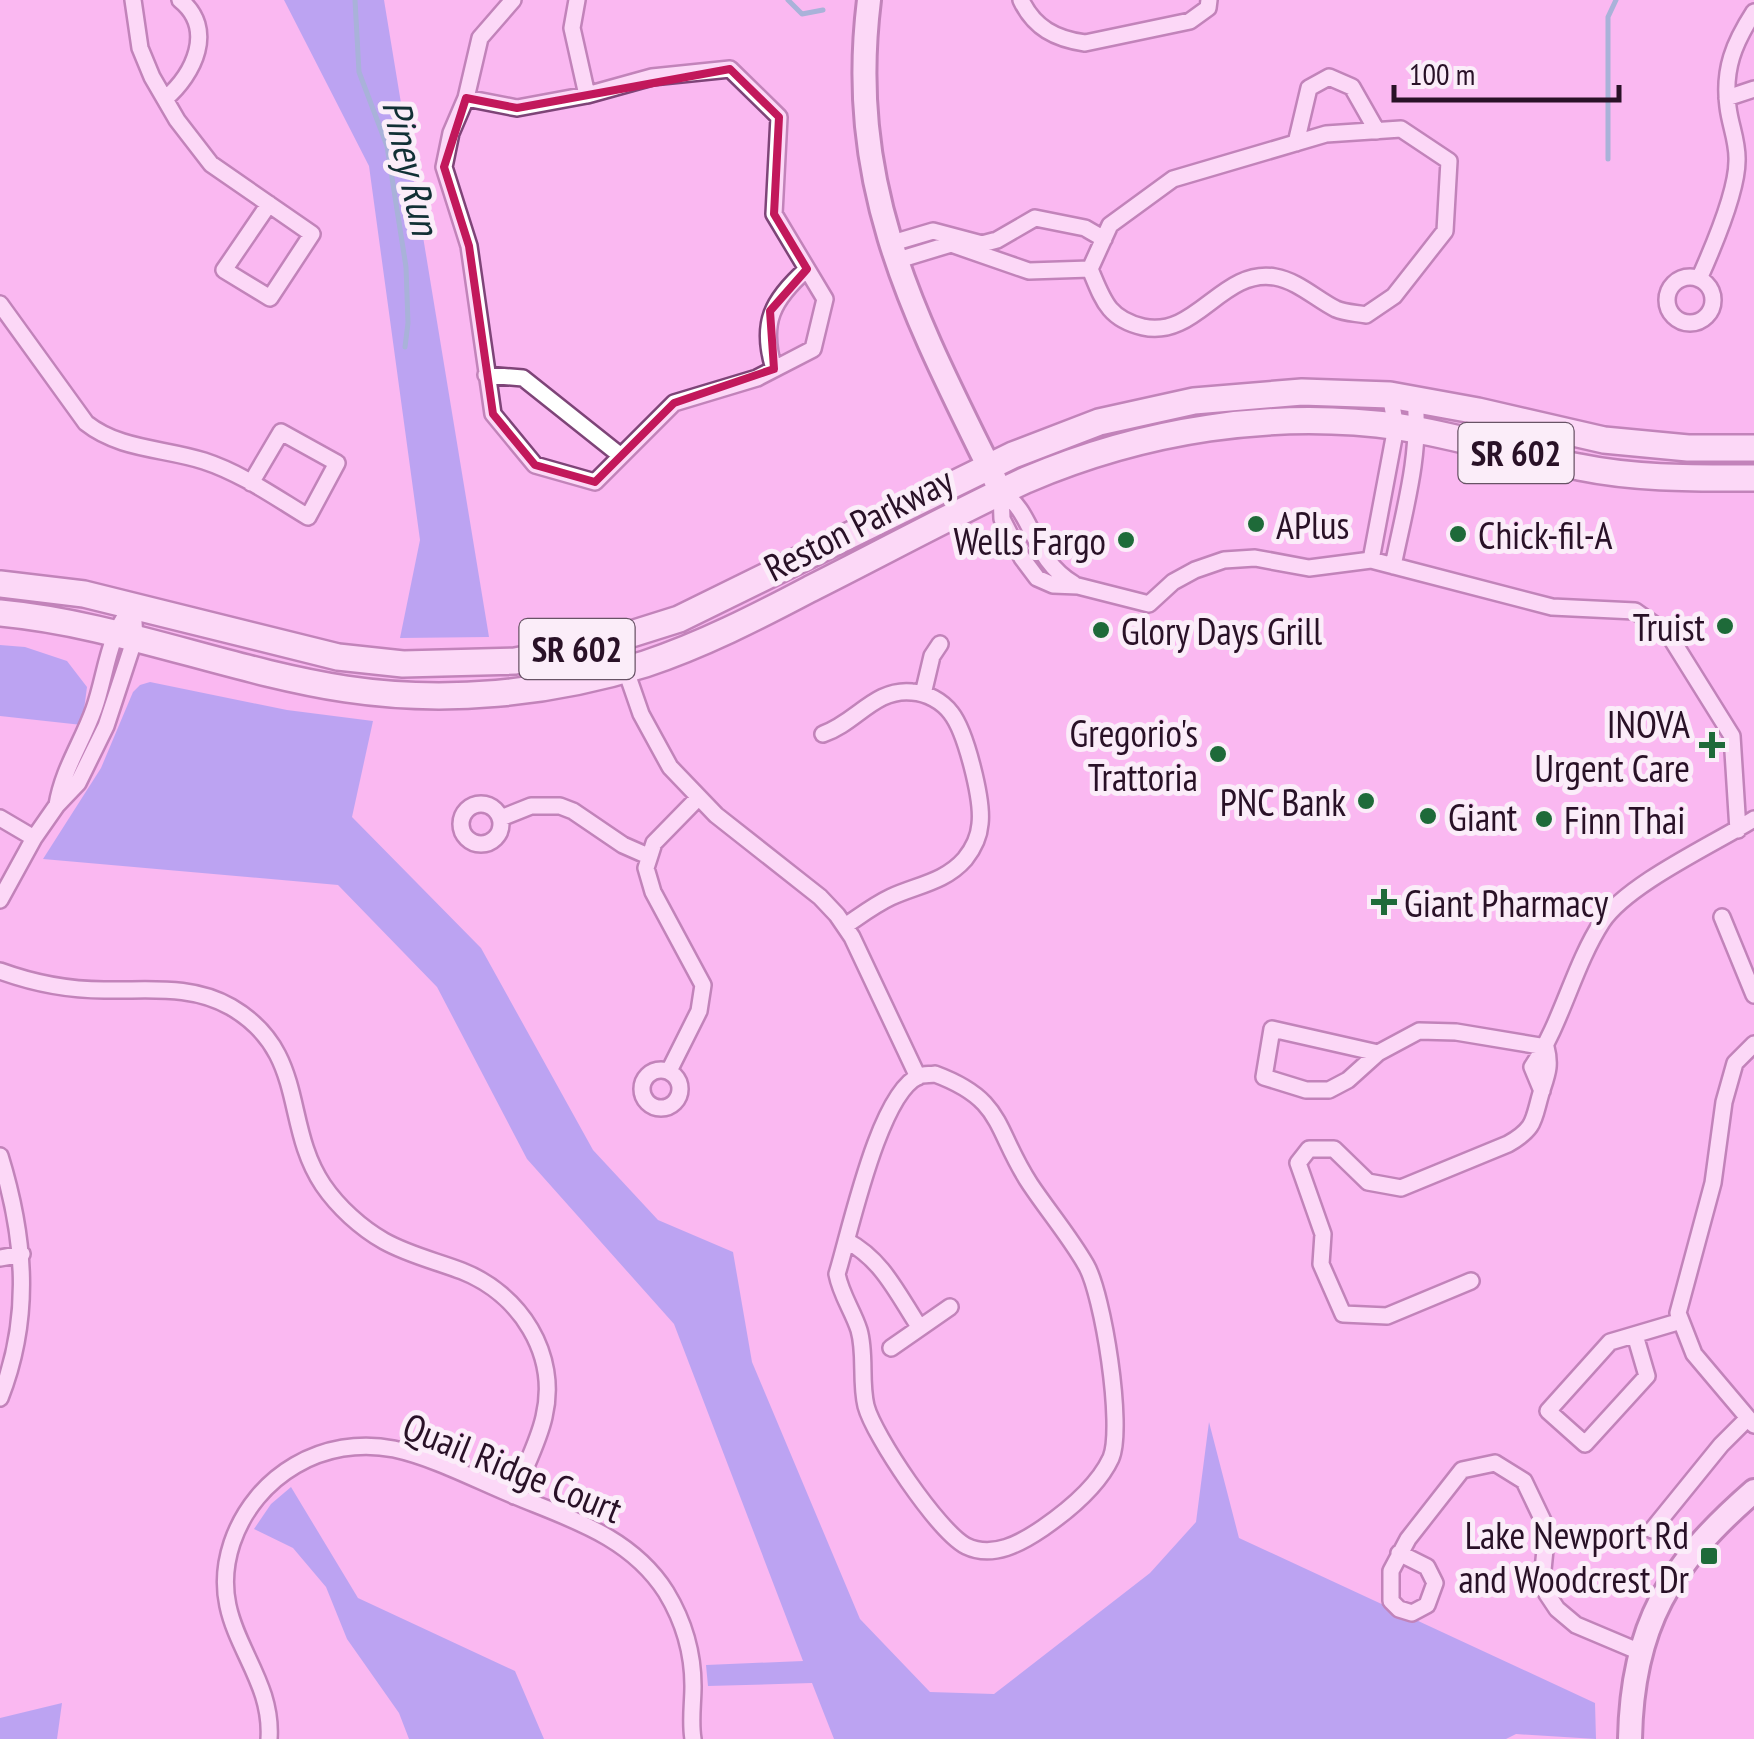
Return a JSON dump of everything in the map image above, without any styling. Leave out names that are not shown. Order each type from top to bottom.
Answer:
[{"type":"main road","name":"Reston Parkway","points":[[0,584],[84,594],[338,657],[403,664],[516,660],[616,640],[708,607],[988,466],[1099,422],[1194,401],[1302,392],[1403,397],[1604,440],[1688,448],[1754,448]]},
{"type":"main road","name":"Reston Parkway","points":[[0,612],[58,620],[320,684],[419,695],[499,693],[625,670],[730,630],[1001,492],[1104,450],[1151,438],[1314,421],[1407,428],[1616,474],[1754,478]]},
{"type":"street","points":[[133,0],[140,48],[165,98],[211,164],[269,204],[312,234],[270,298],[224,270],[269,204]]},
{"type":"street","points":[[165,98],[190,72],[199,44],[198,23],[180,0]]},
{"type":"street","points":[[466,98],[517,108],[652,77],[730,69],[779,118],[774,214],[825,299],[813,349],[757,378],[674,403],[594,482],[535,465],[493,414],[469,246],[444,167],[450,132],[466,98],[480,38],[513,0]]},
{"type":"street","points":[[577,0],[572,28],[587,95]]},
{"type":"street","points":[[869,0],[864,59],[866,128],[876,192],[892,253],[917,317],[1001,492],[1019,509],[1048,563],[1078,586],[1149,604],[1180,578],[1224,560],[1255,558],[1319,568],[1371,560],[1552,607],[1635,611],[1663,628],[1732,736],[1746,832]]},
{"type":"street","points":[[1021,0],[1040,26],[1068,40],[1085,43],[1190,21],[1208,8],[1209,0]]},
{"type":"street","points":[[1699,280],[1736,176],[1737,151],[1727,98],[1729,56],[1752,19]]},
{"type":"street","points":[[1296,143],[1309,88],[1329,77],[1352,87],[1378,130]]},
{"type":"street","points":[[1727,98],[1754,88]]},
{"type":"street","points":[[1401,129],[1449,160],[1445,232],[1394,296],[1366,315],[1340,311],[1275,277],[1251,278],[1228,287],[1196,314],[1176,324],[1152,328],[1122,322],[1102,300],[1090,269],[1110,225],[1173,179],[1296,143],[1326,134],[1401,129]]},
{"type":"street","points":[[1736,176],[1754,180]]},
{"type":"street","points":[[892,253],[933,231],[982,244],[997,240],[1035,218],[1084,228],[1104,239]]},
{"type":"street","points":[[892,253],[950,244],[1029,271],[1090,269]]},
{"type":"street","points":[[774,369],[768,351],[770,310],[807,269]]},
{"type":"street","points":[[0,304],[86,423],[104,437],[205,462],[308,517],[337,463],[281,432],[251,484]]},
{"type":"street","points":[[486,375],[523,378],[621,456]]},
{"type":"street","points":[[1393,566],[1407,428],[1403,397]]},
{"type":"street","points":[[1371,560],[1407,428],[1403,397]]},
{"type":"street","points":[[0,900],[57,805],[61,779],[126,636],[120,620],[133,607]]},
{"type":"street","points":[[616,640],[654,743],[696,798],[820,897],[845,926],[918,1076]]},
{"type":"street","points":[[923,694],[932,656],[940,644]]},
{"type":"street","points":[[824,734],[850,721],[884,695],[923,694],[944,705],[961,729],[980,804],[978,835],[971,850],[948,874],[893,896],[845,926]]},
{"type":"street","points":[[670,1071],[699,1011],[703,984],[653,892],[646,868],[654,843],[696,798]]},
{"type":"street","points":[[501,818],[531,806],[560,806],[623,846],[648,856]]},
{"type":"street","points":[[0,818],[34,838]]},
{"type":"street","points":[[1471,1281],[1386,1316],[1343,1314],[1320,1264],[1323,1234],[1298,1164],[1308,1149],[1334,1149],[1368,1182],[1402,1188],[1522,1136],[1537,1115],[1542,1091],[1532,1067],[1546,1047],[1581,961],[1614,906],[1746,832],[1754,818]]},
{"type":"street","points":[[1722,917],[1754,995]]},
{"type":"street","points":[[0,971],[73,988],[193,993],[233,1008],[266,1037],[288,1075],[311,1164],[338,1204],[380,1239],[487,1283],[508,1299],[534,1334],[541,1351],[548,1395],[541,1428],[514,1496]]},
{"type":"street","points":[[1378,1053],[1272,1029],[1264,1078],[1306,1090],[1329,1090],[1348,1080],[1378,1053],[1420,1031],[1456,1032],[1546,1047]]},
{"type":"street","points":[[1652,1530],[1711,1457],[1751,1422],[1694,1354],[1678,1313],[1713,1183],[1724,1102],[1735,1063],[1754,1044]]},
{"type":"street","points":[[654,1071],[670,1071],[681,1091],[672,1106],[652,1106],[645,1100],[642,1084],[654,1071]]},
{"type":"street","points":[[935,1074],[957,1082],[974,1092],[992,1111],[1027,1179],[1087,1266],[1098,1294],[1113,1390],[1116,1432],[1112,1454],[1096,1483],[1045,1526],[994,1552],[968,1547],[925,1508],[867,1410],[859,1331],[842,1296],[837,1274],[882,1124],[900,1093],[918,1076],[935,1074]]},
{"type":"street","points":[[0,1156],[17,1219],[24,1278],[17,1344],[0,1398]]},
{"type":"street","points":[[847,1241],[879,1264],[920,1328]]},
{"type":"street","points":[[0,1258],[22,1254]]},
{"type":"street","points":[[891,1348],[950,1308]]},
{"type":"street","points":[[1635,1335],[1647,1376],[1585,1444],[1548,1411],[1610,1342],[1681,1321]]},
{"type":"street","name":"Quail Ridge Court","points":[[269,1739],[268,1708],[236,1636],[226,1591],[230,1546],[249,1507],[264,1488],[302,1460],[346,1447],[370,1446],[415,1455],[609,1536],[630,1551],[665,1590],[686,1636],[691,1661],[693,1739]]},
{"type":"street","points":[[1399,1553],[1462,1470],[1495,1463],[1524,1480],[1547,1528],[1542,1570],[1548,1594],[1557,1609],[1576,1625],[1640,1652]]},
{"type":"street","points":[[1630,1739],[1630,1706],[1640,1652],[1666,1588],[1691,1552],[1754,1491]]},
{"type":"highlighted area","points":[[730,69],[779,117],[774,214],[807,269],[770,311],[774,369],[674,403],[595,482],[535,465],[493,414],[469,246],[444,167],[466,98],[517,108]]},
{"type":"shaded area","points":[[284,0],[384,0],[489,637],[400,638],[420,540],[369,166]]},
{"type":"shaded area","points":[[0,645],[25,647],[67,661],[87,687],[82,725],[0,716]]},
{"type":"shaded area","points":[[150,682],[287,710],[373,721],[352,817],[481,948],[593,1150],[658,1220],[733,1252],[752,1362],[860,1619],[930,1692],[994,1694],[1150,1573],[1196,1522],[1209,1422],[1239,1538],[1595,1703],[1596,1739],[1516,1734],[1506,1739],[834,1739],[812,1683],[708,1686],[706,1665],[803,1661],[674,1324],[527,1159],[437,987],[338,885],[43,859],[101,768],[133,692]]},
{"type":"shaded area","points":[[291,1487],[358,1598],[515,1671],[544,1739],[409,1739],[399,1713],[347,1639],[326,1587],[293,1548],[254,1529],[271,1504]]},
{"type":"shaded area","points":[[62,1703],[57,1739],[0,1739],[0,1718]]},
{"type":"waterway","name":"Piney Run","points":[[355,0],[359,72],[387,146],[406,267],[405,347]]},
{"type":"waterway","points":[[788,0],[802,14],[823,10]]},
{"type":"waterway","points":[[1608,159],[1608,17],[1616,0]]},
{"type":"place","name":"APlus","points":[[1256,524]]},
{"type":"place","name":"Chick-fil-A","points":[[1458,534]]},
{"type":"place","name":"Wells Fargo","points":[[1126,540]]},
{"type":"place","name":"Truist","points":[[1725,626]]},
{"type":"place","name":"Glory Days Grill","points":[[1101,630]]},
{"type":"place","name":"INOVA Urgent Care","points":[[1712,745]]},
{"type":"place","name":"Gregorio's Trattoria","points":[[1218,754]]},
{"type":"place","name":"PNC Bank","points":[[1366,801]]},
{"type":"place","name":"Giant","points":[[1428,816]]},
{"type":"place","name":"Finn Thai","points":[[1544,819]]},
{"type":"place","name":"Giant Pharmacy","points":[[1384,902]]},
{"type":"place","name":"Lake Newport Rd and Woodcrest Dr","points":[[1709,1556]]}]
